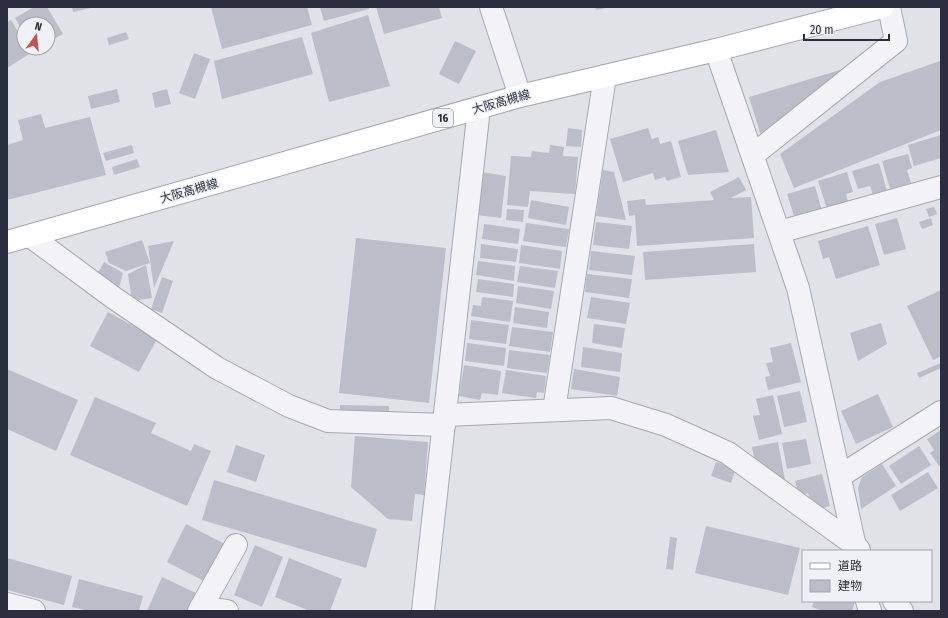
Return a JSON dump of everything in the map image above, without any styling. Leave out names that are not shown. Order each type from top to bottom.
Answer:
[{"type":"main road","name":"大阪高槻線","points":[[7,242],[520,96],[716,50],[882,7]]},
{"type":"street","points":[[490,7],[520,96]]},
{"type":"street","points":[[753,155],[896,41],[889,7]]},
{"type":"street","points":[[716,50],[798,288],[857,549]]},
{"type":"street","points":[[554,410],[605,76]]},
{"type":"street","points":[[423,611],[479,108]]},
{"type":"street","points":[[779,232],[941,187]]},
{"type":"street","points":[[30,236],[114,298],[217,368],[289,406],[328,421],[444,420],[554,410],[611,408],[666,425],[728,453],[857,549]]},
{"type":"street","points":[[840,476],[941,412]]},
{"type":"street","points":[[227,611],[201,609],[236,545]]},
{"type":"street","points":[[895,602],[902,611]]},
{"type":"street","points":[[7,604],[34,611]]},
{"type":"building","points":[[34,7],[47,7],[52,16],[18,16]]},
{"type":"building","points":[[72,7],[91,7],[91,8],[73,12]]},
{"type":"building","points":[[211,7],[307,7],[312,25],[222,49]]},
{"type":"building","points":[[320,7],[369,7],[369,9],[324,21]]},
{"type":"building","points":[[376,7],[439,7],[442,18],[384,34]]},
{"type":"building","points":[[595,7],[606,7],[606,8],[596,10]]},
{"type":"building","points":[[368,15],[390,86],[329,102],[311,33]]},
{"type":"building","points":[[11,20],[16,28],[16,56],[26,56],[7,68],[7,22]]},
{"type":"building","points":[[56,22],[63,34],[56,38]]},
{"type":"building","points":[[126,32],[129,39],[109,45],[107,38]]},
{"type":"building","points":[[302,37],[313,74],[222,99],[214,61]]},
{"type":"building","points":[[455,41],[476,51],[459,84],[439,74]]},
{"type":"building","points":[[194,53],[210,59],[195,99],[179,93]]},
{"type":"building","points":[[940,61],[941,130],[794,188],[780,154],[880,82]]},
{"type":"building","points":[[840,70],[842,78],[761,136],[749,97]]},
{"type":"building","points":[[117,89],[120,102],[91,109],[88,96]]},
{"type":"building","points":[[167,89],[171,104],[155,108],[152,93]]},
{"type":"building","points":[[41,114],[45,128],[90,117],[106,175],[7,200],[7,145],[23,140],[18,120]]},
{"type":"building","points":[[568,128],[582,130],[581,147],[566,146]]},
{"type":"building","points":[[648,128],[652,139],[658,137],[660,144],[671,141],[681,177],[667,181],[665,177],[655,180],[653,173],[623,182],[610,139]]},
{"type":"building","points":[[716,130],[729,172],[688,175],[678,141]]},
{"type":"building","points":[[941,135],[941,158],[914,166],[908,145]]},
{"type":"building","points":[[132,145],[134,153],[106,161],[103,153]]},
{"type":"building","points":[[550,145],[564,147],[563,156],[578,157],[575,194],[530,191],[528,207],[507,205],[511,156],[531,157],[532,151],[549,153]]},
{"type":"building","points":[[908,154],[912,168],[907,170],[911,183],[890,189],[882,161]]},
{"type":"building","points":[[137,159],[140,167],[114,175],[112,167]]},
{"type":"building","points":[[879,163],[887,191],[873,195],[870,186],[858,189],[852,171]]},
{"type":"building","points":[[603,170],[614,172],[626,220],[596,216]]},
{"type":"building","points":[[482,172],[506,176],[501,218],[477,215]]},
{"type":"building","points":[[847,172],[853,192],[846,194],[848,202],[827,209],[818,181]]},
{"type":"building","points":[[739,177],[746,190],[731,198],[751,197],[754,238],[637,246],[635,215],[629,216],[627,201],[645,199],[646,205],[714,200],[710,192]]},
{"type":"building","points":[[815,186],[822,211],[795,219],[787,194]]},
{"type":"building","points":[[531,200],[569,207],[566,225],[528,218]]},
{"type":"building","points":[[934,207],[937,214],[929,217],[926,209]]},
{"type":"building","points":[[507,209],[524,210],[523,222],[506,220]]},
{"type":"building","points":[[897,218],[906,249],[884,255],[875,224]]},
{"type":"building","points":[[931,218],[933,225],[922,229],[919,222]]},
{"type":"building","points":[[596,222],[632,226],[629,249],[593,245]]},
{"type":"building","points":[[526,223],[569,229],[566,247],[523,241]]},
{"type":"building","points":[[484,224],[520,229],[518,244],[482,239]]},
{"type":"building","points":[[868,226],[880,265],[836,279],[829,257],[823,259],[818,241]]},
{"type":"building","points":[[356,238],[446,248],[429,403],[339,393]]},
{"type":"building","points":[[142,240],[150,263],[126,271],[109,263],[105,252]]},
{"type":"building","points":[[174,241],[154,288],[148,246]]},
{"type":"building","points":[[481,244],[518,249],[516,262],[480,258]]},
{"type":"building","points":[[754,244],[756,272],[645,280],[643,252]]},
{"type":"building","points":[[521,245],[562,251],[560,269],[519,263]]},
{"type":"building","points":[[591,251],[635,256],[632,275],[589,270]]},
{"type":"building","points":[[478,261],[515,266],[514,281],[476,275]]},
{"type":"building","points":[[104,262],[123,273],[118,291],[95,278]]},
{"type":"building","points":[[146,265],[152,298],[132,301],[128,274]]},
{"type":"building","points":[[520,266],[558,271],[555,288],[517,282]]},
{"type":"building","points":[[587,274],[632,279],[629,298],[585,292]]},
{"type":"building","points":[[162,277],[173,281],[162,313],[151,309]]},
{"type":"building","points":[[478,279],[514,284],[513,297],[476,292]]},
{"type":"building","points":[[518,286],[554,291],[551,309],[516,303]]},
{"type":"building","points":[[941,290],[941,356],[933,360],[907,306]]},
{"type":"building","points":[[482,297],[513,301],[510,322],[471,316],[473,305],[481,306]]},
{"type":"building","points":[[591,297],[630,303],[626,324],[587,318]]},
{"type":"building","points":[[515,307],[549,312],[547,328],[513,323]]},
{"type":"building","points":[[108,312],[157,339],[139,372],[90,346]]},
{"type":"building","points":[[471,320],[509,325],[506,344],[469,339]]},
{"type":"building","points":[[881,323],[887,344],[858,361],[850,333]]},
{"type":"building","points":[[594,324],[625,328],[622,348],[592,343]]},
{"type":"building","points":[[512,327],[553,332],[550,352],[509,346]]},
{"type":"building","points":[[467,343],[506,348],[504,366],[465,361]]},
{"type":"building","points":[[791,343],[801,382],[768,390],[765,377],[770,376],[766,363],[773,362],[770,348]]},
{"type":"building","points":[[583,347],[622,353],[620,372],[581,367]]},
{"type":"building","points":[[509,350],[550,355],[547,373],[507,368]]},
{"type":"building","points":[[941,363],[941,368],[919,378],[917,373]]},
{"type":"building","points":[[464,365],[501,371],[498,395],[482,393],[480,400],[459,396]]},
{"type":"building","points":[[7,369],[78,400],[56,451],[7,429]]},
{"type":"building","points":[[574,369],[620,377],[617,396],[571,389]]},
{"type":"building","points":[[506,370],[546,376],[544,393],[537,392],[536,398],[502,393]]},
{"type":"building","points":[[800,391],[807,422],[784,427],[777,396]]},
{"type":"building","points":[[878,394],[893,427],[856,444],[841,411]]},
{"type":"building","points":[[773,395],[782,434],[759,440],[753,416],[760,415],[756,399]]},
{"type":"building","points":[[95,397],[156,423],[151,433],[191,451],[194,444],[211,451],[187,506],[70,455]]},
{"type":"building","points":[[340,405],[389,406],[389,415],[340,414]]},
{"type":"building","points":[[941,430],[941,465],[939,466],[930,453],[934,450],[927,439]]},
{"type":"building","points":[[355,436],[428,442],[424,495],[415,494],[412,521],[388,519],[351,487]]},
{"type":"building","points":[[806,439],[811,464],[787,469],[782,443]]},
{"type":"building","points":[[778,442],[785,480],[775,482],[769,478],[766,465],[756,467],[752,447]]},
{"type":"building","points":[[236,445],[265,455],[256,482],[227,472]]},
{"type":"building","points":[[919,446],[931,465],[901,484],[889,466]]},
{"type":"building","points":[[716,462],[736,468],[731,483],[711,476]]},
{"type":"building","points":[[882,464],[896,486],[861,509],[858,488],[862,477]]},
{"type":"building","points":[[928,472],[938,488],[900,511],[891,495]]},
{"type":"building","points":[[822,474],[830,506],[816,510],[812,505],[808,493],[799,496],[795,481]]},
{"type":"building","points":[[214,480],[377,529],[366,568],[202,520]]},
{"type":"building","points":[[186,524],[225,544],[206,582],[167,562]]},
{"type":"building","points":[[706,526],[800,548],[788,595],[695,573]]},
{"type":"building","points":[[670,537],[677,538],[673,570],[666,569]]},
{"type":"building","points":[[255,545],[283,557],[262,607],[234,595]]},
{"type":"building","points":[[7,558],[72,576],[64,605],[7,590]]},
{"type":"building","points":[[289,558],[342,579],[330,611],[310,611],[275,597]]},
{"type":"building","points":[[162,577],[196,593],[188,611],[147,611]]},
{"type":"building","points":[[79,579],[143,596],[139,611],[89,611],[72,607]]},
{"type":"building","points":[[814,602],[855,602],[852,611],[823,611],[812,607]]}]
